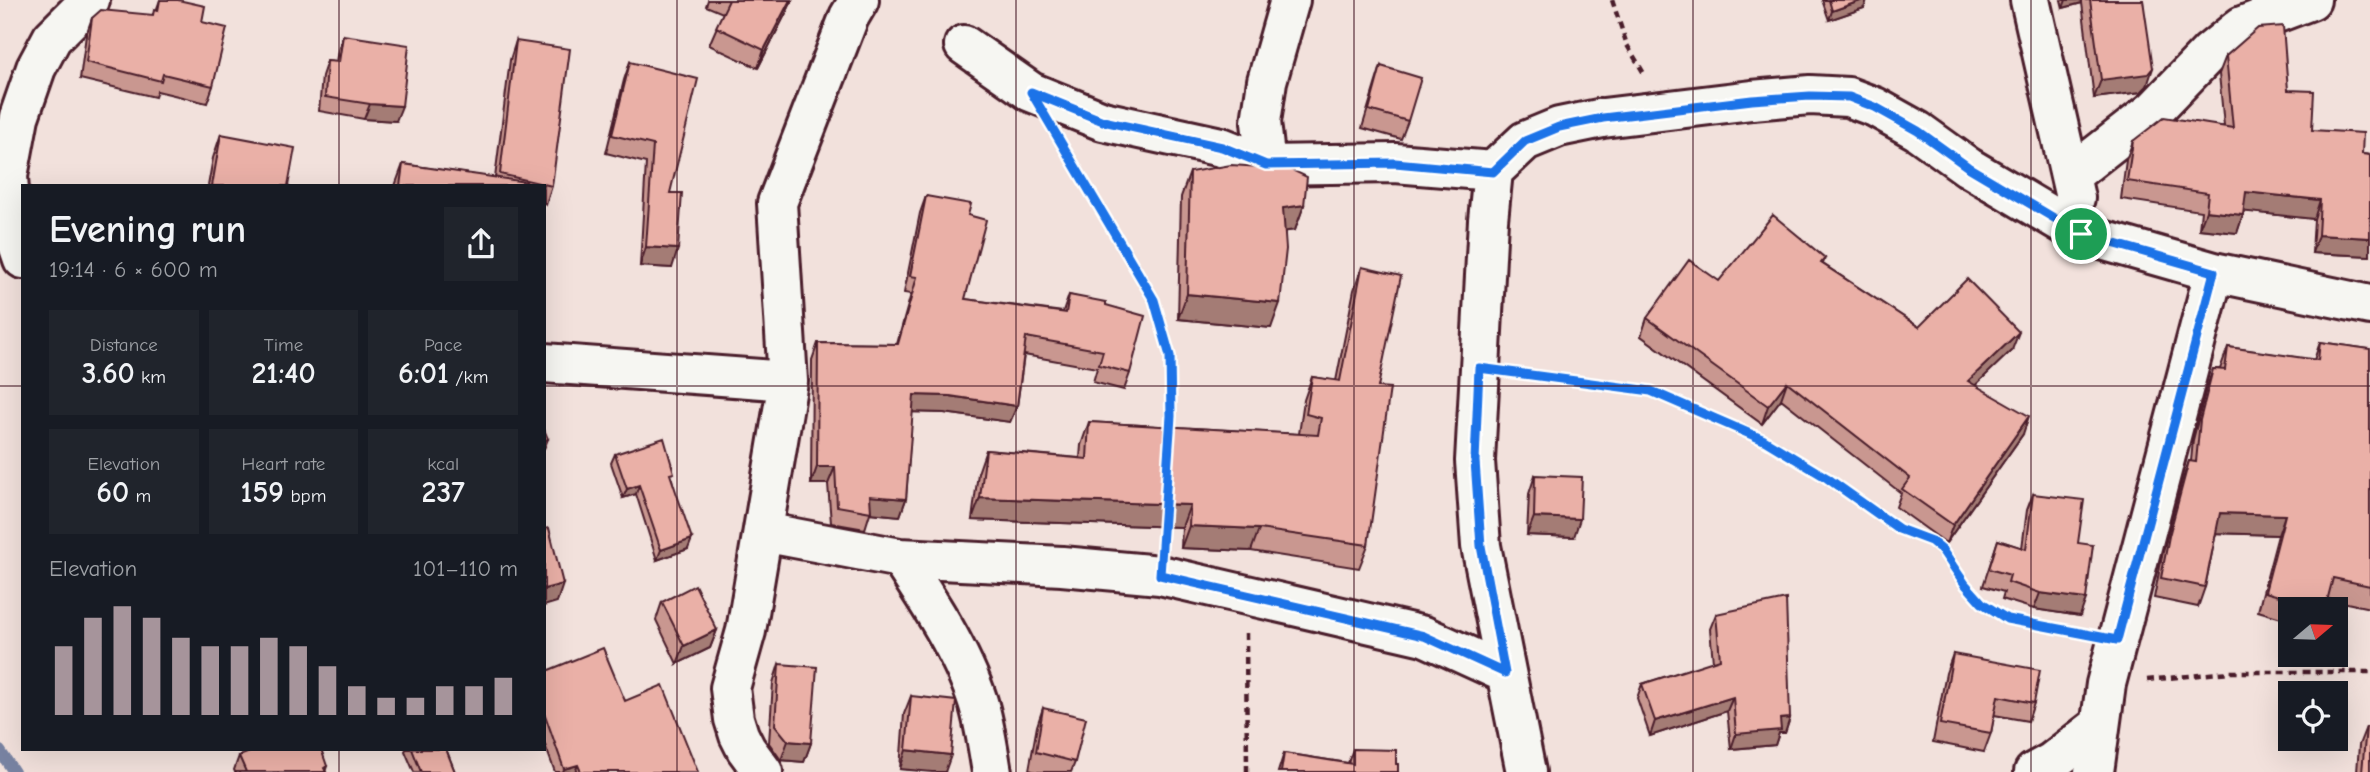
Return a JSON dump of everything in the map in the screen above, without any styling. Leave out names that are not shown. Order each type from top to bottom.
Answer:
[{"type":"street","points":[[21,253],[11,224],[8,176],[19,117],[36,68],[51,38],[90,0]]},
{"type":"street","points":[[763,772],[739,735],[730,688],[746,631],[788,381],[777,203],[849,17],[859,0]]},
{"type":"street","points":[[1266,165],[1261,122],[1267,81],[1290,0]]},
{"type":"street","points":[[2030,0],[2071,175],[2081,234]]},
{"type":"street","points":[[2071,175],[2154,110],[2210,52],[2242,26],[2311,0]]},
{"type":"street","points":[[964,45],[1031,92],[1103,121],[1222,147],[1266,165],[1395,163],[1493,172]]},
{"type":"street","points":[[1526,772],[1481,546],[1475,461],[1493,172],[1525,141],[1559,127],[1603,118],[1798,96],[1849,97],[1875,107],[1918,131],[1968,167],[2081,234],[2214,272],[2370,304]]},
{"type":"street","points":[[2094,772],[2106,684],[2214,272]]},
{"type":"street","points":[[0,274],[21,284]]},
{"type":"street","points":[[546,363],[788,381]]},
{"type":"street","points":[[763,532],[900,558],[1062,566],[1160,575],[1424,636],[1505,673]]},
{"type":"street","points":[[900,558],[928,601],[966,670],[981,712],[992,772]]},
{"type":"street","points":[[2034,772],[2052,762],[2100,725]]},
{"type":"path","points":[[1612,0],[1627,45],[1643,72],[1663,97],[1688,110]]},
{"type":"path","points":[[1031,92],[1154,300],[1170,356],[1169,443]]},
{"type":"path","points":[[1479,368],[1651,391],[1764,440],[1827,478],[1899,529],[1931,541],[1942,550],[1965,584],[1982,603],[2007,619],[2117,640]]},
{"type":"path","points":[[1245,596],[1248,772]]},
{"type":"path","points":[[2106,684],[2230,672],[2370,672]]},
{"type":"building","points":[[160,0],[178,0],[205,6],[202,22],[227,28],[213,86],[163,74],[161,81],[86,62],[92,18],[101,10],[153,15],[154,10],[158,11]]},
{"type":"building","points":[[729,0],[790,0],[764,50],[716,27]]},
{"type":"building","points":[[1829,0],[1863,0],[1832,11]]},
{"type":"building","points":[[2090,0],[2143,0],[2153,68],[2148,74],[2101,80]]},
{"type":"building","points":[[2283,26],[2288,90],[2314,91],[2312,130],[2363,133],[2362,154],[2370,155],[2370,238],[2318,235],[2320,200],[2246,192],[2243,215],[2206,211],[2208,193],[2127,181],[2133,141],[2164,117],[2233,128],[2226,56],[2258,28]]},
{"type":"building","points":[[343,35],[409,45],[402,106],[325,97],[327,61],[339,62]]},
{"type":"building","points":[[516,41],[570,49],[552,186],[500,174]]},
{"type":"building","points":[[630,62],[698,79],[670,193],[682,193],[678,249],[646,247],[653,145],[612,135]]},
{"type":"building","points":[[1381,66],[1421,78],[1408,121],[1369,110]]},
{"type":"building","points":[[221,134],[295,148],[288,184],[212,184]]},
{"type":"building","points":[[403,164],[526,182],[526,184],[400,184]]},
{"type":"building","points":[[1231,165],[1290,169],[1307,177],[1304,205],[1283,208],[1286,249],[1280,303],[1187,294],[1190,172]]},
{"type":"building","points":[[926,196],[971,204],[968,215],[986,220],[965,299],[1066,313],[1069,295],[1106,302],[1106,305],[1145,316],[1130,373],[1099,365],[1103,351],[1026,337],[1017,406],[950,396],[914,395],[906,499],[870,496],[871,512],[837,506],[835,467],[817,467],[818,343],[898,344],[917,277],[910,276]]},
{"type":"building","points":[[1773,215],[1825,258],[1821,263],[1919,327],[1967,279],[2019,332],[1968,381],[2029,416],[1953,525],[1902,489],[1910,478],[1787,382],[1768,406],[1647,318],[1689,260],[1719,281]]},
{"type":"building","points":[[1362,267],[1401,276],[1378,387],[1390,388],[1368,545],[1259,529],[1189,526],[1190,505],[980,498],[986,450],[1087,459],[1089,422],[1318,435],[1321,418],[1306,414],[1312,377],[1340,381]]},
{"type":"building","points":[[2320,342],[2370,349],[2370,586],[2333,578],[2328,597],[2283,597],[2265,592],[2285,515],[2220,513],[2205,587],[2161,578],[2189,461],[2196,462],[2200,420],[2213,369],[2225,370],[2228,347],[2318,360]]},
{"type":"building","points":[[664,438],[674,473],[670,474],[692,539],[661,550],[639,485],[627,489],[615,454]]},
{"type":"building","points":[[1535,475],[1582,477],[1580,519],[1534,517]]},
{"type":"building","points":[[2033,494],[2084,500],[2078,543],[2093,545],[2086,599],[2040,593],[2008,582],[2010,575],[1989,569],[1998,540],[2026,549]]},
{"type":"building","points":[[549,528],[563,584],[546,588],[546,529]]},
{"type":"building","points":[[695,585],[717,630],[684,646],[662,602]]},
{"type":"building","points":[[1786,599],[1790,718],[1780,719],[1781,730],[1736,734],[1733,697],[1655,721],[1642,684],[1720,659],[1716,614]]},
{"type":"building","points":[[603,648],[625,701],[663,685],[698,772],[581,772],[578,765],[564,769],[546,718],[546,671]]},
{"type":"building","points":[[1953,654],[2040,670],[2034,703],[1998,696],[1991,733],[1940,724]]},
{"type":"building","points":[[779,664],[817,667],[811,743],[788,741],[775,725]]},
{"type":"building","points":[[911,696],[956,701],[951,755],[906,750]]},
{"type":"building","points":[[1043,708],[1086,718],[1075,762],[1036,752]]},
{"type":"building","points":[[2366,727],[2370,727],[2370,772],[2362,772]]},
{"type":"building","points":[[1353,749],[1396,750],[1398,772],[1281,772],[1284,753],[1353,764]]},
{"type":"building","points":[[253,751],[322,751],[327,766],[324,768],[326,772],[246,772],[239,756]]},
{"type":"building","points":[[413,751],[447,751],[455,772],[421,772]]},
{"type":"waterway","points":[[0,751],[14,772]]},
{"type":"route","points":[[1031,92],[1103,121],[1222,147],[1266,165],[1395,163],[1493,172],[1525,141],[1559,127],[1603,118],[1688,110],[1752,100],[1810,96],[1849,97],[1875,107],[1918,131],[1968,167],[2081,234],[2214,272],[2117,640],[2007,619],[1982,603],[1965,584],[1942,550],[1931,541],[1899,529],[1827,478],[1764,440],[1651,391],[1479,368],[1475,461],[1481,546],[1505,673],[1424,636],[1160,575],[1171,416],[1170,356],[1154,300],[1031,92]]}]
